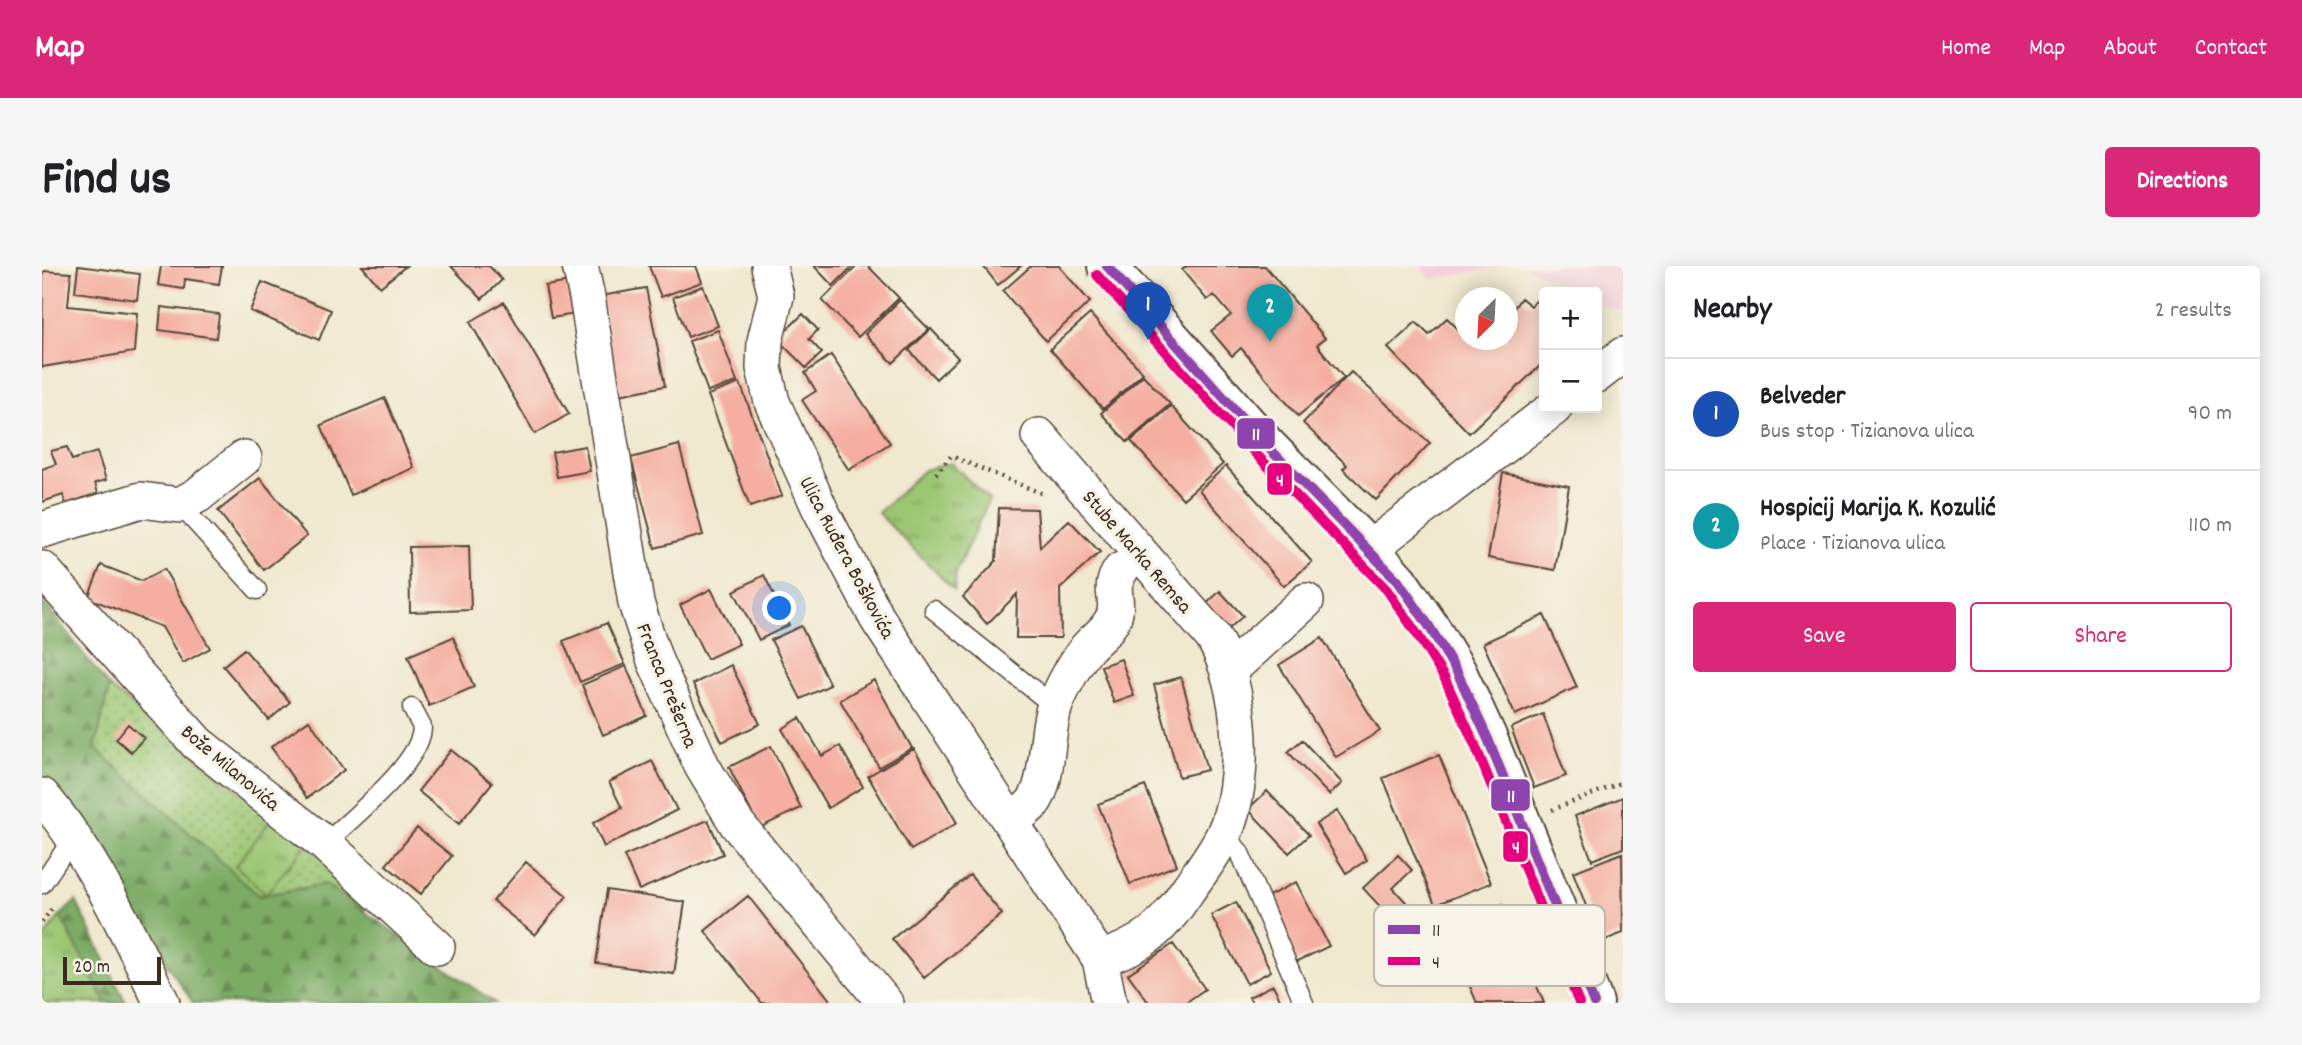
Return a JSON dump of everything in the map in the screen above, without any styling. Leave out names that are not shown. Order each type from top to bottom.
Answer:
[{"type":"main road","points":[[1107,266],[1265,444],[1398,581],[1457,672],[1488,739],[1555,905]]},
{"type":"main road","points":[[1587,986],[1594,1003]]},
{"type":"street","name":"Franca Prešerna","points":[[580,266],[636,603],[654,662],[702,766],[737,824],[885,1003]]},
{"type":"street","name":"Ulica Ruđera Boškovića","points":[[769,266],[776,296],[765,341],[764,368],[772,402],[820,509],[877,618],[1100,959]]},
{"type":"street","points":[[1602,371],[1623,355]]},
{"type":"street","points":[[1369,549],[1547,413]]},
{"type":"street","name":"Stube Marka Remsa","points":[[1039,436],[1213,637],[1230,670],[1238,712],[1237,764],[1224,833],[1171,914],[1153,933],[1129,949],[1100,959]]},
{"type":"street","points":[[42,530],[141,500],[180,505],[198,495],[244,458]]},
{"type":"street","name":"Bože Milanovića","points":[[42,569],[197,743],[326,844],[437,947]]},
{"type":"street","points":[[1012,822],[1033,802],[1041,786],[1049,728],[1055,707],[1088,647],[1102,637],[1116,612],[1114,579],[1121,570]]},
{"type":"street","points":[[1230,670],[1306,601]]},
{"type":"street","points":[[42,796],[73,838],[135,946],[162,1003]]},
{"type":"street","points":[[1100,959],[1109,1003]]},
{"type":"lane","points":[[180,505],[257,590]]},
{"type":"lane","points":[[934,610],[1055,707]]},
{"type":"lane","points":[[326,844],[407,763],[417,747],[422,727],[412,708]]},
{"type":"lane","points":[[1224,833],[1240,853],[1304,1003]]},
{"type":"lane","points":[[42,884],[73,838]]},
{"type":"path","points":[[936,474],[951,456],[1053,498]]},
{"type":"path","points":[[1545,813],[1623,782]]},
{"type":"path","points":[[42,922],[50,911]]},
{"type":"shaded area","points":[[1421,266],[1505,266],[1430,279]]},
{"type":"shaded area","points":[[1524,266],[1623,266],[1623,312],[1602,304],[1602,287],[1567,287]]},
{"type":"green space","points":[[951,463],[989,500],[956,572],[954,590],[878,513],[924,470]]},
{"type":"green space","points":[[42,600],[109,687],[95,748],[259,896],[325,884],[495,1003],[193,1003],[42,776]]},
{"type":"green space","points":[[109,687],[361,888],[365,913],[325,884],[259,896],[95,748]]},
{"type":"green space","points":[[274,815],[307,843],[266,894],[236,866]]},
{"type":"green space","points":[[76,901],[126,1003],[42,1003],[42,940],[60,916]]},
{"type":"green space","points":[[60,916],[106,1003],[42,1003],[42,940]]},
{"type":"building","points":[[78,266],[140,274],[137,300],[75,292]]},
{"type":"building","points":[[161,266],[222,266],[219,284],[185,279],[184,289],[158,285]]},
{"type":"building","points":[[362,266],[406,266],[380,287]]},
{"type":"building","points":[[451,266],[489,266],[502,280],[482,299]]},
{"type":"building","points":[[649,266],[696,266],[702,282],[661,297]]},
{"type":"building","points":[[814,266],[853,266],[833,286]]},
{"type":"building","points":[[857,266],[868,266],[899,298],[858,337],[822,300]]},
{"type":"building","points":[[983,266],[1021,266],[998,285]]},
{"type":"building","points":[[1031,266],[1059,266],[1090,302],[1046,341],[1003,291]]},
{"type":"building","points":[[1187,266],[1265,266],[1325,338],[1317,345],[1344,378],[1298,416],[1241,348],[1232,356],[1211,331],[1231,315],[1214,295],[1207,300],[1182,270]]},
{"type":"building","points":[[43,271],[71,273],[68,306],[137,313],[134,352],[42,367]]},
{"type":"building","points":[[262,282],[331,310],[319,340],[250,311]]},
{"type":"building","points":[[570,282],[576,314],[551,318],[545,286]]},
{"type":"building","points":[[703,286],[718,326],[688,337],[673,297]]},
{"type":"building","points":[[646,288],[665,386],[619,395],[601,296]]},
{"type":"building","points":[[1521,298],[1531,306],[1539,298],[1539,367],[1469,433],[1388,348],[1416,322],[1429,335],[1447,318],[1455,326],[1455,350],[1518,350],[1518,302]]},
{"type":"building","points":[[900,300],[929,329],[893,363],[865,334]]},
{"type":"building","points":[[504,302],[569,414],[535,434],[470,322]]},
{"type":"building","points":[[161,307],[219,314],[216,338],[159,330]]},
{"type":"building","points":[[803,314],[818,330],[809,339],[822,353],[806,368],[777,339]]},
{"type":"building","points":[[1090,314],[1143,373],[1103,409],[1050,349]]},
{"type":"building","points":[[931,329],[958,358],[936,379],[909,350]]},
{"type":"building","points":[[718,330],[737,382],[708,392],[689,341]]},
{"type":"building","points":[[831,355],[890,443],[849,470],[802,400],[816,391],[805,373]]},
{"type":"building","points":[[1351,372],[1430,443],[1376,500],[1343,469],[1347,465],[1303,423]]},
{"type":"building","points":[[1143,375],[1170,404],[1127,442],[1101,413]]},
{"type":"building","points":[[740,383],[782,496],[750,507],[708,395]]},
{"type":"building","points":[[385,398],[414,468],[351,495],[321,425]]},
{"type":"building","points":[[1171,406],[1223,464],[1183,499],[1131,441]]},
{"type":"building","points":[[679,445],[703,535],[655,548],[631,458]]},
{"type":"building","points":[[585,446],[590,471],[557,477],[552,452]]},
{"type":"building","points":[[67,447],[72,460],[97,452],[106,480],[95,483],[98,493],[66,504],[63,495],[42,502],[42,469],[56,464],[51,451]]},
{"type":"building","points":[[1226,466],[1312,562],[1284,586],[1199,490]]},
{"type":"building","points":[[1503,473],[1569,486],[1555,570],[1488,558]]},
{"type":"building","points":[[260,478],[307,536],[264,570],[218,511]]},
{"type":"building","points":[[999,508],[1037,509],[1040,547],[1069,520],[1100,552],[1060,589],[1061,638],[1016,638],[1017,594],[987,624],[963,597],[996,561]]},
{"type":"building","points":[[469,546],[471,610],[410,612],[409,547]]},
{"type":"building","points":[[101,565],[142,581],[164,569],[210,648],[183,663],[162,627],[88,598]]},
{"type":"building","points":[[764,575],[789,625],[759,640],[734,591]]},
{"type":"building","points":[[711,589],[739,644],[707,659],[680,605]]},
{"type":"building","points":[[1220,591],[1243,616],[1223,634],[1201,609]]},
{"type":"building","points":[[1544,615],[1577,687],[1515,715],[1483,643]]},
{"type":"building","points":[[607,623],[625,664],[580,682],[563,641]]},
{"type":"building","points":[[801,626],[830,685],[801,699],[771,640]]},
{"type":"building","points":[[453,637],[474,687],[429,706],[408,656]]},
{"type":"building","points":[[1322,638],[1380,731],[1336,757],[1279,665]]},
{"type":"building","points":[[244,649],[290,702],[269,720],[223,666]]},
{"type":"building","points":[[1121,659],[1134,696],[1114,703],[1101,666]]},
{"type":"building","points":[[731,665],[760,724],[722,742],[693,684]]},
{"type":"building","points":[[626,666],[647,716],[603,735],[582,685]]},
{"type":"building","points":[[1181,677],[1207,770],[1179,777],[1154,685]]},
{"type":"building","points":[[874,680],[912,748],[879,767],[840,700]]},
{"type":"building","points":[[1543,714],[1566,776],[1534,788],[1511,728]]},
{"type":"building","points":[[800,718],[822,756],[840,746],[863,787],[828,808],[782,729]]},
{"type":"building","points":[[309,720],[344,770],[307,798],[271,747]]},
{"type":"building","points":[[128,724],[144,738],[131,752],[116,739]]},
{"type":"building","points":[[1302,740],[1342,783],[1329,795],[1288,752]]},
{"type":"building","points":[[771,746],[801,808],[759,828],[729,767]]},
{"type":"building","points":[[914,749],[957,823],[911,850],[868,776]]},
{"type":"building","points":[[451,750],[492,783],[459,824],[418,791]]},
{"type":"building","points":[[1439,755],[1491,883],[1435,905],[1383,778]]},
{"type":"building","points":[[652,761],[677,810],[604,847],[593,823],[622,808],[609,782]]},
{"type":"building","points":[[1145,786],[1177,865],[1130,884],[1098,804]]},
{"type":"building","points":[[1267,791],[1309,835],[1289,853],[1248,809]]},
{"type":"building","points":[[1623,797],[1623,848],[1592,860],[1575,816]]},
{"type":"building","points":[[1337,811],[1367,860],[1346,873],[1316,824]]},
{"type":"building","points":[[708,820],[723,854],[639,890],[624,856]]},
{"type":"building","points":[[417,828],[452,856],[421,894],[386,865]]},
{"type":"building","points":[[1622,853],[1623,933],[1605,940],[1605,905],[1586,905],[1573,872]]},
{"type":"building","points":[[1398,855],[1412,870],[1393,888],[1409,905],[1379,905],[1363,888]]},
{"type":"building","points":[[526,862],[567,896],[535,935],[493,901]]},
{"type":"building","points":[[970,875],[1002,914],[924,978],[892,939]]},
{"type":"building","points":[[1296,882],[1329,946],[1294,963],[1261,900]]},
{"type":"building","points":[[607,890],[685,902],[674,974],[596,963]]},
{"type":"building","points":[[748,896],[830,1000],[826,1003],[762,1003],[705,931]]},
{"type":"building","points":[[1236,902],[1271,971],[1247,984],[1211,915]]},
{"type":"building","points":[[1173,944],[1205,989],[1185,1003],[1149,1003],[1128,974]]},
{"type":"building","points":[[1273,985],[1282,1003],[1252,1003],[1249,997]]},
{"type":"building","points":[[1470,986],[1537,986],[1544,1003],[1477,1003]]},
{"type":"transit line","name":"11","points":[[1107,266],[1265,444],[1398,581],[1457,672],[1488,739],[1555,905]]},
{"type":"transit line","name":"4","points":[[1097,275],[1255,453],[1387,590],[1445,679],[1475,745],[1539,905]]},
{"type":"transit line","name":"4","points":[[1572,986],[1579,1003]]},
{"type":"transit line","name":"11","points":[[1587,986],[1594,1003]]},
{"type":"place","name":"Belveder","points":[[1148,340]]},
{"type":"place","name":"Hospicij Marija K. Kozulić","points":[[1270,342]]}]
